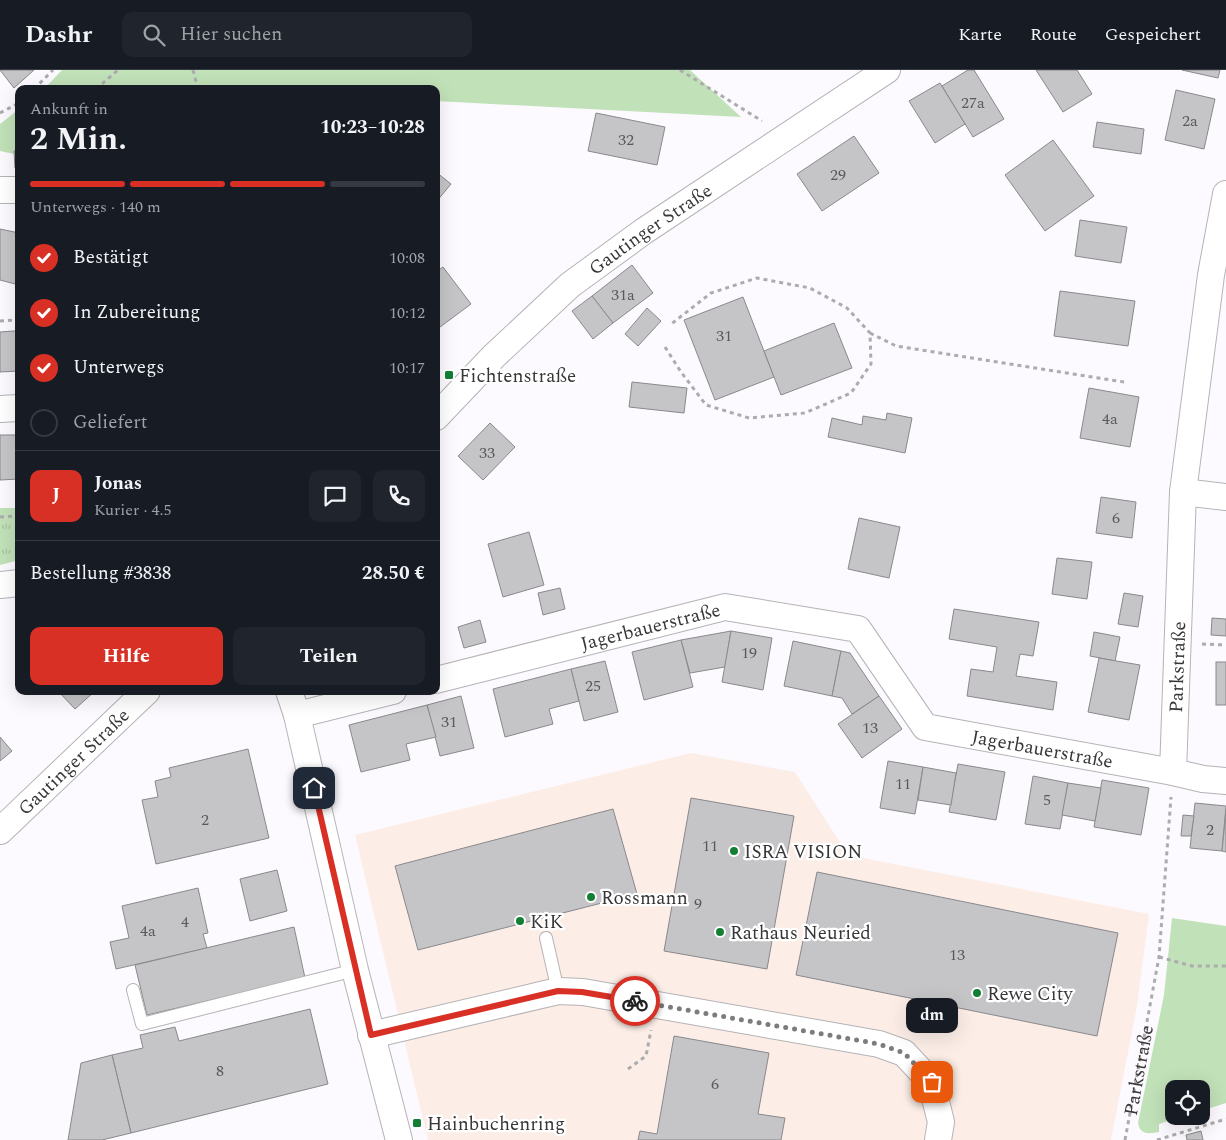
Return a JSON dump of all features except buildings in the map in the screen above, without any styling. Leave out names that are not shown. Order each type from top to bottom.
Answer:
[{"type":"street","name":"Gautinger Straße","points":[[440,413],[494,356],[570,285],[644,231],[887,70]]},
{"type":"street","points":[[0,190],[15,190]]},
{"type":"street","name":"Parkstraße","points":[[1173,772],[1183,492],[1211,275],[1226,194]]},
{"type":"street","points":[[0,408],[15,408]]},
{"type":"street","points":[[1183,492],[1226,497]]},
{"type":"street","points":[[0,585],[15,583]]},
{"type":"street","name":"Jagerbauerstraße","points":[[440,679],[725,607],[858,629],[925,727],[1203,779],[1226,781]]},
{"type":"street","name":"Gautinger Straße","points":[[0,831],[143,695]]},
{"type":"street","points":[[360,695],[294,703],[371,1035],[399,1140]]},
{"type":"street","points":[[371,1035],[558,991],[582,992],[656,1004],[879,1044],[904,1053],[932,1082],[941,1122],[938,1140]]},
{"type":"lane","points":[[546,938],[558,991]]},
{"type":"lane","points":[[133,990],[142,1024],[356,970]]},
{"type":"path","points":[[38,85],[53,70]]},
{"type":"path","points":[[101,85],[118,70]]},
{"type":"path","points":[[193,70],[197,85]]},
{"type":"path","points":[[680,70],[786,136]]},
{"type":"path","points":[[0,113],[15,105]]},
{"type":"path","points":[[670,325],[711,293],[757,278],[810,288],[847,308],[870,333],[896,346],[1124,382]]},
{"type":"path","points":[[0,321],[15,320]]},
{"type":"path","points":[[665,347],[706,405],[749,418],[805,413],[851,393],[871,364],[870,333]]},
{"type":"path","points":[[0,516],[15,516]]},
{"type":"path","name":"Parkstraße","points":[[1125,1140],[1159,957],[1173,772]]},
{"type":"path","points":[[1159,957],[1192,966],[1226,966]]},
{"type":"path","points":[[628,1069],[646,1056],[656,1004]]},
{"type":"path","points":[[1157,1140],[1226,1120]]},
{"type":"shaded area","points":[[691,753],[795,772],[848,855],[1149,914],[1137,1006],[1111,1140],[428,1140],[355,835]]},
{"type":"green space","points":[[62,70],[690,70],[741,117],[440,101],[440,85],[48,85]]},
{"type":"green space","points":[[15,112],[15,154],[0,151],[0,124]]},
{"type":"green space","points":[[0,508],[15,508],[15,561],[0,565]]},
{"type":"green space","points":[[1172,918],[1226,926],[1226,1103],[1210,1108],[1210,1080],[1165,1080],[1165,1122],[1159,1124],[1159,1132],[1148,1133],[1141,1130],[1138,1123],[1164,995]]},
{"type":"way so far","points":[[635,1001],[879,1044],[904,1053],[932,1082]]},
{"type":"place","name":"Fichtenstraße","points":[[449,375]]},
{"type":"place","name":"ISRA VISION","points":[[734,851]]},
{"type":"place","name":"Rossmann","points":[[591,897]]},
{"type":"place","name":"KiK","points":[[520,921]]},
{"type":"place","name":"Rathaus Neuried","points":[[720,932]]},
{"type":"place","name":"Rewe City","points":[[977,993]]},
{"type":"place","name":"dm","points":[[932,1082]]},
{"type":"place","name":"Hainbuchenring","points":[[417,1123]]},
{"type":"route","points":[[314,788],[371,1035],[558,991],[582,992],[635,1001]]}]
